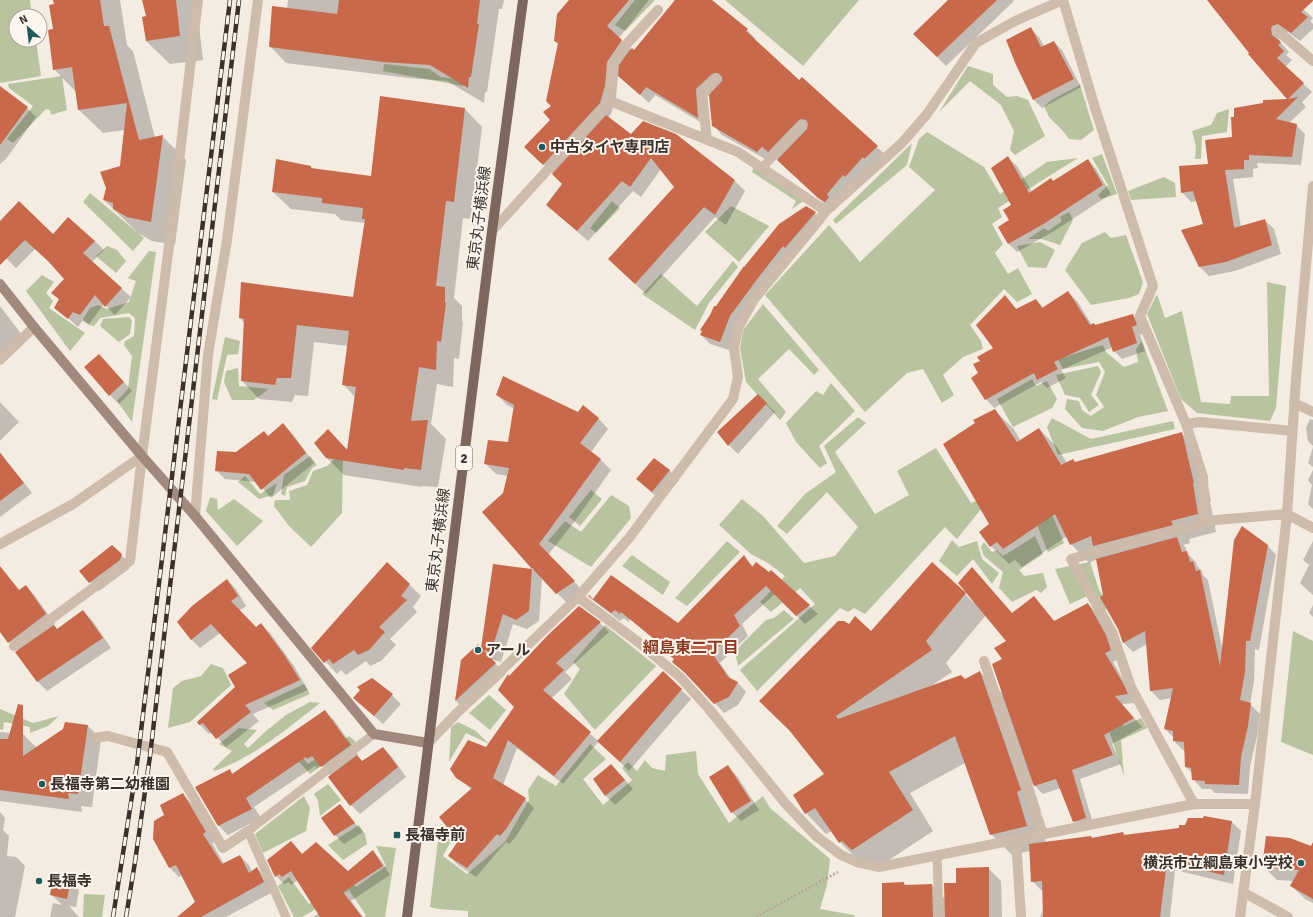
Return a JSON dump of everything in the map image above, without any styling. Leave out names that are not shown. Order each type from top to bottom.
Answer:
[{"type":"main road","name":"東京丸子横浜線","points":[[407,917],[492,231],[523,0]]},
{"type":"street","points":[[14,646],[130,561],[198,0]]},
{"type":"street","points":[[195,516],[208,355],[227,240],[258,0]]},
{"type":"street","points":[[0,284],[142,456],[195,516],[374,734],[428,743],[457,713],[578,597],[629,538],[733,400],[738,377],[734,348],[738,328],[754,299],[826,211],[902,143],[927,114],[976,43],[1015,20],[1050,3],[1062,0],[1098,118],[1153,286],[1140,316],[1186,424],[1203,478],[1205,523]]},
{"type":"street","points":[[492,231],[610,101],[613,63],[624,47],[658,10]]},
{"type":"street","points":[[1277,30],[1313,61]]},
{"type":"street","points":[[708,140],[702,92],[716,78]]},
{"type":"street","points":[[610,101],[738,152],[826,211]]},
{"type":"street","points":[[1240,917],[1255,804],[1287,514],[1294,403],[1313,187]]},
{"type":"street","points":[[0,360],[34,327]]},
{"type":"street","points":[[1294,403],[1313,412]]},
{"type":"street","points":[[1186,424],[1200,422],[1292,431]]},
{"type":"street","points":[[0,544],[73,504],[142,456]]},
{"type":"street","points":[[1194,804],[1130,687],[1112,632],[1071,559],[1216,520],[1287,514],[1313,528]]},
{"type":"street","points":[[578,597],[638,642],[680,678],[709,709],[785,804],[805,825],[816,836],[841,855],[857,862],[879,867],[1194,804],[1255,804]]},
{"type":"street","points":[[984,661],[1043,834]]},
{"type":"street","points":[[94,738],[108,736],[167,752],[224,848],[248,831]]},
{"type":"street","points":[[1016,840],[1021,917]]},
{"type":"street","points":[[1243,892],[1288,917]]},
{"type":"lane","points":[[762,168],[802,125]]},
{"type":"lane","points":[[286,917],[248,831],[374,734]]},
{"type":"lane","points":[[937,855],[939,917]]},
{"type":"path","points":[[756,917],[857,862]]},
{"type":"green space","points":[[0,0],[30,0],[31,8],[8,8],[8,48],[37,48],[41,76],[0,83]]},
{"type":"green space","points":[[635,0],[655,0],[625,31],[615,25]]},
{"type":"green space","points":[[725,0],[859,0],[803,66]]},
{"type":"green space","points":[[384,64],[429,69],[441,77],[465,80],[463,86],[383,71]]},
{"type":"green space","points":[[968,66],[993,74],[993,85],[1007,97],[1017,96],[1028,100],[1045,136],[1015,155],[1010,150],[1014,131],[1001,105],[970,81],[939,112]]},
{"type":"green space","points":[[62,76],[67,110],[51,115],[50,110],[46,109],[13,143],[7,139],[33,106],[9,88],[8,84]]},
{"type":"green space","points":[[1080,85],[1094,130],[1081,140],[1069,139],[1049,117],[1044,106],[1053,99]]},
{"type":"green space","points":[[1229,109],[1227,132],[1202,136],[1201,159],[1195,159],[1196,146],[1192,131],[1211,125],[1217,113]]},
{"type":"green space","points":[[927,132],[984,167],[1000,194],[1047,162],[1078,158],[998,208],[1002,217],[992,224],[1003,244],[995,253],[1008,274],[1018,268],[1032,294],[1017,302],[1004,289],[970,325],[981,341],[983,349],[963,357],[943,375],[954,395],[942,403],[923,369],[907,373],[865,412],[765,295],[829,225],[860,262],[935,190],[909,167],[919,139]]},
{"type":"green space","points":[[912,143],[907,165],[836,224],[833,220]]},
{"type":"green space","points":[[1102,154],[1117,194],[1101,199],[1098,195],[1108,185],[1092,158]]},
{"type":"green space","points":[[754,166],[805,200],[792,209],[796,201],[752,172]]},
{"type":"green space","points":[[1164,177],[1175,183],[1176,197],[1131,200],[1128,191]]},
{"type":"green space","points":[[90,193],[144,238],[133,251],[83,202]]},
{"type":"green space","points":[[612,201],[620,208],[596,233],[590,228]]},
{"type":"green space","points":[[731,206],[769,226],[739,262],[705,232]]},
{"type":"green space","points":[[1069,212],[1073,220],[1060,245],[1042,239],[1028,239],[1044,228],[1048,231],[1062,221],[1060,217]]},
{"type":"green space","points":[[1105,232],[1111,238],[1126,235],[1143,282],[1139,294],[1129,298],[1091,305],[1065,270],[1082,243]]},
{"type":"green space","points":[[1040,242],[1055,250],[1046,268],[1028,267],[1017,246]]},
{"type":"green space","points":[[107,246],[117,250],[126,261],[116,273],[96,256]]},
{"type":"green space","points":[[149,251],[156,252],[132,422],[117,401],[128,389],[132,356],[124,345],[125,341],[134,336],[135,318],[129,313],[100,318],[94,326],[89,325],[83,319],[90,308],[98,305],[107,309],[129,302],[136,281],[128,278]]},
{"type":"green space","points":[[733,261],[738,267],[709,303],[695,330],[642,294],[661,274],[697,306]]},
{"type":"green space","points":[[42,275],[54,282],[46,293],[53,301],[49,308],[85,333],[70,351],[26,291]]},
{"type":"green space","points":[[1267,282],[1286,286],[1276,408],[1270,421],[1197,413],[1181,399],[1147,314],[1157,294],[1165,318],[1182,311],[1201,402],[1230,404],[1231,396],[1269,396]]},
{"type":"green space","points":[[763,304],[819,370],[814,375],[789,349],[758,379],[786,412],[780,420],[746,382],[740,348],[743,330]]},
{"type":"green space","points":[[129,317],[132,321],[130,334],[119,342],[100,326],[103,319]]},
{"type":"green space","points":[[225,337],[240,341],[238,354],[227,355],[217,400],[212,399]]},
{"type":"green space","points":[[1142,341],[1168,411],[1138,417],[1103,431],[1082,428],[1065,409],[1067,399],[1079,401],[1082,410],[1091,416],[1104,407],[1096,395],[1105,372],[1099,362],[1063,369],[1058,359],[1103,345],[1106,352],[1124,367],[1138,362],[1136,349]]},
{"type":"green space","points":[[1098,366],[1101,372],[1091,395],[1099,405],[1089,412],[1080,398],[1065,395],[1056,375]]},
{"type":"green space","points":[[238,368],[239,386],[269,389],[254,400],[232,400],[224,382],[226,371]]},
{"type":"green space","points":[[1032,379],[1036,386],[1047,381],[1057,399],[1052,408],[1013,427],[997,399]]},
{"type":"green space","points":[[831,383],[855,411],[819,446],[827,463],[820,468],[796,442],[786,423],[816,391],[823,395]]},
{"type":"green space","points":[[858,417],[866,423],[835,452],[875,514],[909,495],[897,471],[936,448],[971,503],[985,496],[985,504],[957,539],[945,527],[865,614],[854,608],[848,612],[840,608],[757,691],[740,670],[815,604],[800,588],[771,612],[760,602],[785,576],[768,563],[751,554],[719,525],[742,499],[763,516],[804,563],[835,556],[858,527],[827,492],[787,534],[777,526],[805,494],[836,472],[824,446]]},
{"type":"green space","points":[[1052,418],[1091,439],[1173,421],[1175,429],[1058,455],[1047,427]]},
{"type":"green space","points":[[343,451],[342,513],[311,547],[289,526],[274,506],[275,500],[290,500],[289,491],[307,485],[313,471],[327,466]]},
{"type":"green space","points":[[310,456],[317,465],[312,468],[305,481],[287,487],[285,496],[281,494],[284,475]]},
{"type":"green space","points":[[245,476],[260,494],[277,483],[273,495],[259,499],[238,482]]},
{"type":"green space","points":[[591,490],[602,499],[580,526],[569,517]]},
{"type":"green space","points":[[611,495],[629,506],[631,518],[591,567],[548,541],[565,521],[581,532]]},
{"type":"green space","points":[[210,497],[217,499],[218,510],[234,499],[263,521],[237,546],[206,511]]},
{"type":"green space","points":[[1051,512],[1064,543],[1048,552],[1035,520]]},
{"type":"green space","points":[[1035,536],[1043,554],[1019,570],[1024,576],[1043,573],[1047,587],[1041,593],[1036,590],[1012,602],[999,588],[1003,572],[984,556],[981,547],[984,542],[992,552],[997,550],[1003,556]]},
{"type":"green space","points":[[952,540],[959,547],[977,541],[982,559],[999,573],[992,584],[973,559],[957,576],[939,561]]},
{"type":"green space","points":[[727,541],[740,552],[687,606],[675,598]]},
{"type":"green space","points":[[632,555],[670,582],[663,595],[622,566]]},
{"type":"green space","points":[[1090,562],[1099,590],[1109,606],[1105,610],[1094,593],[1070,604],[1055,569]]},
{"type":"green space","points":[[784,610],[794,619],[738,666],[735,651],[766,620],[774,618]]},
{"type":"green space","points":[[605,625],[656,666],[595,730],[564,694],[580,669],[573,662]]},
{"type":"green space","points":[[1293,631],[1313,641],[1313,755],[1281,742]]},
{"type":"green space","points":[[211,664],[223,668],[231,685],[190,722],[168,728],[173,688],[182,681],[201,676]]},
{"type":"green space","points":[[304,684],[310,694],[273,710],[264,703]]},
{"type":"green space","points":[[489,695],[506,710],[490,730],[469,713]]},
{"type":"green space","points":[[310,702],[320,703],[257,750],[230,765],[215,771],[213,769],[232,751],[219,744],[239,728],[257,730],[244,744],[248,748],[286,715]]},
{"type":"green space","points":[[0,709],[33,723],[59,716],[48,726],[30,733],[30,727],[4,722],[3,730],[0,729]]},
{"type":"green space","points":[[1120,718],[1124,726],[1141,718],[1147,728],[1121,740],[1124,776],[1107,724]]},
{"type":"green space","points":[[458,722],[476,731],[489,744],[466,733],[449,762],[451,727]]},
{"type":"green space","points":[[349,736],[356,742],[310,774],[294,756],[298,752],[308,764]]},
{"type":"green space","points":[[590,744],[606,759],[583,779],[603,805],[632,780],[622,768],[628,762],[637,771],[645,760],[652,768],[665,771],[666,755],[696,751],[698,774],[729,823],[763,796],[770,808],[830,859],[827,885],[820,909],[854,915],[855,917],[468,917],[468,911],[430,907],[440,824],[452,839],[443,856],[467,874],[505,842],[529,800],[528,790],[538,775],[556,786]]},
{"type":"green space","points":[[328,784],[341,800],[320,816],[318,801],[314,794]]},
{"type":"green space","points":[[304,796],[310,808],[306,831],[263,853],[255,834]]},
{"type":"green space","points":[[359,825],[365,834],[367,844],[343,860],[328,845]]},
{"type":"green space","points":[[376,846],[396,848],[385,917],[365,917],[366,915],[349,890],[302,917],[294,917],[278,886],[289,877],[309,904],[346,874],[356,887],[386,866]]},
{"type":"green space","points":[[84,894],[105,895],[102,917],[83,917]]},
{"type":"building","points":[[53,0],[100,0],[104,26],[109,26],[139,140],[163,135],[151,222],[127,217],[113,209],[113,203],[103,200],[106,188],[100,172],[120,166],[127,103],[78,110],[72,67],[53,70],[48,30],[53,29],[49,5],[54,4]]},
{"type":"building","points":[[142,0],[176,0],[180,36],[146,41],[142,17],[146,16]]},
{"type":"building","points":[[339,0],[480,0],[477,24],[479,24],[468,88],[430,65],[383,62],[269,47],[272,6],[337,14]]},
{"type":"building","points":[[569,0],[629,0],[607,26],[622,40],[607,62],[605,86],[600,103],[543,165],[524,147],[550,120],[543,112],[551,106],[546,101],[558,43],[554,41],[557,14]]},
{"type":"building","points":[[675,0],[712,0],[748,29],[746,31],[799,80],[802,77],[878,146],[864,159],[863,157],[845,177],[843,175],[827,194],[829,197],[825,202],[818,198],[777,160],[807,129],[808,124],[806,120],[801,119],[798,121],[768,152],[762,147],[757,152],[712,126],[709,95],[722,81],[722,77],[718,73],[712,74],[696,89],[698,118],[646,87],[640,95],[618,76],[619,65],[629,51],[632,48],[634,50]]},
{"type":"building","points":[[948,0],[997,0],[937,57],[913,34]]},
{"type":"building","points":[[1207,0],[1313,1],[1301,12],[1308,17],[1291,33],[1278,24],[1272,26],[1271,29],[1272,35],[1281,42],[1278,45],[1284,51],[1277,58],[1304,83],[1288,99],[1298,97],[1276,119],[1297,124],[1292,157],[1249,155],[1249,160],[1244,160],[1244,169],[1225,170],[1234,228],[1265,219],[1272,245],[1226,262],[1199,267],[1181,230],[1203,224],[1193,191],[1181,193],[1179,166],[1208,164],[1205,140],[1232,137],[1231,117],[1234,117],[1234,108],[1263,103],[1263,100],[1287,99],[1248,54],[1249,53]]},
{"type":"building","points":[[1031,27],[1041,47],[1054,41],[1074,79],[1033,100],[1006,40]]},
{"type":"building","points":[[0,86],[28,107],[0,145]]},
{"type":"building","points":[[380,96],[465,108],[454,202],[446,201],[436,286],[445,287],[446,303],[441,342],[437,341],[436,370],[419,367],[411,421],[428,420],[421,470],[404,468],[404,470],[326,458],[314,443],[328,429],[347,450],[356,387],[342,385],[349,331],[297,325],[291,378],[277,378],[275,385],[241,381],[244,319],[239,318],[241,282],[353,297],[365,219],[362,219],[363,208],[322,203],[322,198],[272,192],[276,159],[311,166],[311,168],[371,176]]},
{"type":"building","points":[[606,115],[631,134],[643,121],[676,134],[735,180],[715,215],[704,207],[635,284],[608,259],[674,187],[651,158],[630,187],[622,181],[577,231],[546,205],[562,184],[552,174]]},
{"type":"building","points":[[1008,156],[1029,193],[1051,178],[1053,181],[1088,159],[1103,185],[1045,223],[1008,244],[998,227],[1009,220],[1003,210],[1011,205],[991,168]]},
{"type":"building","points":[[19,201],[53,234],[68,217],[95,241],[83,253],[122,288],[105,307],[95,295],[80,315],[73,312],[68,319],[54,308],[59,299],[51,293],[64,279],[48,261],[25,240],[0,265],[0,221]]},
{"type":"building","points":[[806,206],[816,212],[785,248],[783,246],[758,278],[730,316],[720,342],[700,335],[702,331],[700,330],[714,306],[716,306],[744,266],[779,224]]},
{"type":"building","points":[[1068,291],[1090,325],[1094,323],[1095,325],[1133,314],[1137,325],[1132,327],[1137,343],[1113,352],[1108,337],[1054,362],[1058,369],[1037,380],[1034,373],[985,400],[971,378],[978,373],[973,364],[980,361],[977,357],[993,348],[976,325],[1005,295],[1016,309],[1036,299],[1042,308]]},
{"type":"building","points":[[99,354],[124,382],[109,396],[84,367]]},
{"type":"building","points":[[503,376],[578,412],[583,405],[599,418],[580,443],[601,459],[539,544],[575,581],[556,594],[482,512],[503,493],[509,468],[484,464],[488,440],[508,442],[514,405],[496,395]]},
{"type":"building","points":[[758,394],[767,403],[728,446],[717,432]]},
{"type":"building","points":[[995,409],[1017,442],[1039,428],[1061,465],[1073,459],[1075,462],[1182,432],[1194,483],[1198,514],[1171,521],[1173,525],[1093,546],[1091,536],[1070,545],[1055,514],[1003,549],[997,542],[990,547],[979,532],[989,524],[943,444],[975,423],[973,420]]},
{"type":"building","points":[[283,423],[306,453],[261,490],[249,474],[215,471],[217,451],[236,452],[264,431],[268,436]]},
{"type":"building","points":[[0,453],[24,483],[0,501]]},
{"type":"building","points":[[654,458],[670,470],[652,492],[636,479]]},
{"type":"building","points":[[1242,526],[1268,545],[1250,641],[1246,641],[1245,672],[1240,700],[1251,703],[1248,726],[1241,757],[1239,785],[1205,784],[1205,781],[1192,780],[1191,768],[1185,767],[1184,742],[1173,741],[1173,731],[1164,729],[1173,688],[1150,691],[1145,631],[1123,643],[1118,629],[1100,597],[1103,595],[1096,559],[1177,537],[1182,552],[1187,551],[1190,562],[1193,561],[1196,571],[1200,570],[1220,666],[1234,540]]},
{"type":"building","points":[[112,545],[122,554],[120,560],[89,583],[79,571]]},
{"type":"building","points":[[744,555],[752,567],[756,562],[769,572],[771,570],[810,605],[796,616],[766,586],[734,615],[740,626],[712,653],[728,677],[738,682],[729,697],[714,704],[685,673],[672,662],[674,659],[661,648],[663,646],[621,612],[620,614],[615,610],[611,613],[588,596],[589,595],[593,599],[611,575],[678,623]]},
{"type":"building","points":[[387,562],[410,584],[401,596],[407,600],[379,627],[385,632],[369,650],[358,655],[354,650],[333,664],[329,659],[324,663],[311,648]]},
{"type":"building","points":[[932,562],[966,593],[926,641],[932,650],[836,716],[838,719],[961,675],[965,679],[980,671],[1021,790],[1017,792],[1027,826],[990,835],[955,736],[889,772],[913,810],[852,850],[842,841],[839,843],[815,808],[805,814],[793,795],[824,774],[789,730],[759,701],[838,621],[844,621],[849,624],[855,616],[871,631]]},
{"type":"building","points":[[493,564],[532,569],[529,611],[516,620],[503,614],[491,652],[483,650],[496,663],[455,701],[461,660],[478,644],[481,648]]},
{"type":"building","points":[[0,566],[19,590],[26,585],[46,614],[8,643],[0,632]]},
{"type":"building","points":[[972,567],[1012,613],[1034,596],[1054,621],[1088,603],[1106,635],[1111,650],[1105,653],[1128,694],[1115,696],[1134,718],[1104,735],[1113,755],[1072,770],[1086,818],[1073,822],[1056,779],[1034,786],[992,664],[1002,659],[994,648],[1006,641],[958,583]]},
{"type":"building","points":[[227,579],[238,596],[231,601],[256,627],[261,623],[300,680],[245,705],[251,712],[216,739],[203,723],[199,725],[197,722],[235,687],[228,675],[247,663],[211,624],[191,640],[177,622],[192,606]]},
{"type":"building","points":[[579,606],[601,622],[556,663],[564,670],[543,690],[591,732],[554,776],[508,740],[493,778],[526,798],[506,829],[500,836],[497,834],[467,868],[448,856],[458,841],[439,817],[472,788],[456,778],[450,769],[468,740],[486,747],[514,707],[498,690],[508,674],[509,676],[550,633]]},
{"type":"building","points":[[83,610],[103,638],[37,682],[15,652],[54,625],[57,629]]},
{"type":"building","points":[[663,671],[682,689],[620,762],[597,741]]},
{"type":"building","points":[[372,678],[393,694],[374,716],[353,698],[360,690],[357,687]]},
{"type":"building","points":[[18,704],[23,705],[23,756],[63,729],[65,722],[88,725],[78,794],[68,793],[69,799],[0,790],[0,739],[8,739]]},
{"type":"building","points":[[325,710],[350,745],[321,767],[312,756],[307,759],[306,757],[246,798],[252,809],[218,826],[195,787],[230,769],[232,774]]},
{"type":"building","points":[[383,747],[398,767],[350,806],[328,777],[357,755],[362,761]]},
{"type":"building","points":[[611,764],[625,780],[605,796],[593,779]]},
{"type":"building","points":[[728,765],[751,801],[731,813],[709,777]]},
{"type":"building","points":[[183,793],[206,832],[203,834],[222,864],[240,855],[249,873],[257,867],[264,882],[201,917],[177,917],[195,902],[176,865],[169,868],[153,839],[154,821],[164,815],[160,805]]},
{"type":"building","points":[[340,804],[355,823],[334,836],[321,818]]},
{"type":"building","points":[[1204,816],[1232,821],[1224,875],[1167,862],[1160,917],[1043,917],[1042,881],[1031,882],[1029,844],[1091,836],[1092,838],[1123,832],[1124,835],[1179,828],[1179,825],[1185,825],[1188,818],[1203,818]]},
{"type":"building","points":[[1266,836],[1290,838],[1311,846],[1313,842],[1313,899],[1290,886],[1299,870],[1262,867]]},
{"type":"building","points":[[291,841],[302,854],[316,842],[348,871],[373,850],[383,866],[343,892],[362,917],[320,917],[291,871],[282,877],[279,874],[275,877],[267,860]]},
{"type":"building","points":[[989,867],[989,917],[945,917],[944,883],[956,883],[956,868]]},
{"type":"building","points":[[53,877],[71,880],[67,899],[50,895]]},
{"type":"building","points":[[904,882],[904,885],[932,884],[933,917],[882,917],[882,883]]},
{"type":"railway","points":[[113,917],[137,764],[230,0]]},
{"type":"railway","points":[[126,917],[150,756],[239,0]]},
{"type":"place","name":"中古タイヤ専門店","points":[[542,147]]},
{"type":"place","name":"アール","points":[[478,650]]},
{"type":"place","name":"長福寺第二幼稚園","points":[[42,784]]},
{"type":"place","name":"長福寺前","points":[[397,835]]},
{"type":"place","name":"横浜市立綱島東小学校","points":[[1301,863]]},
{"type":"place","name":"長福寺","points":[[39,881]]},
{"type":"district","name":"綱島東二丁目","points":[[691,647]]}]
